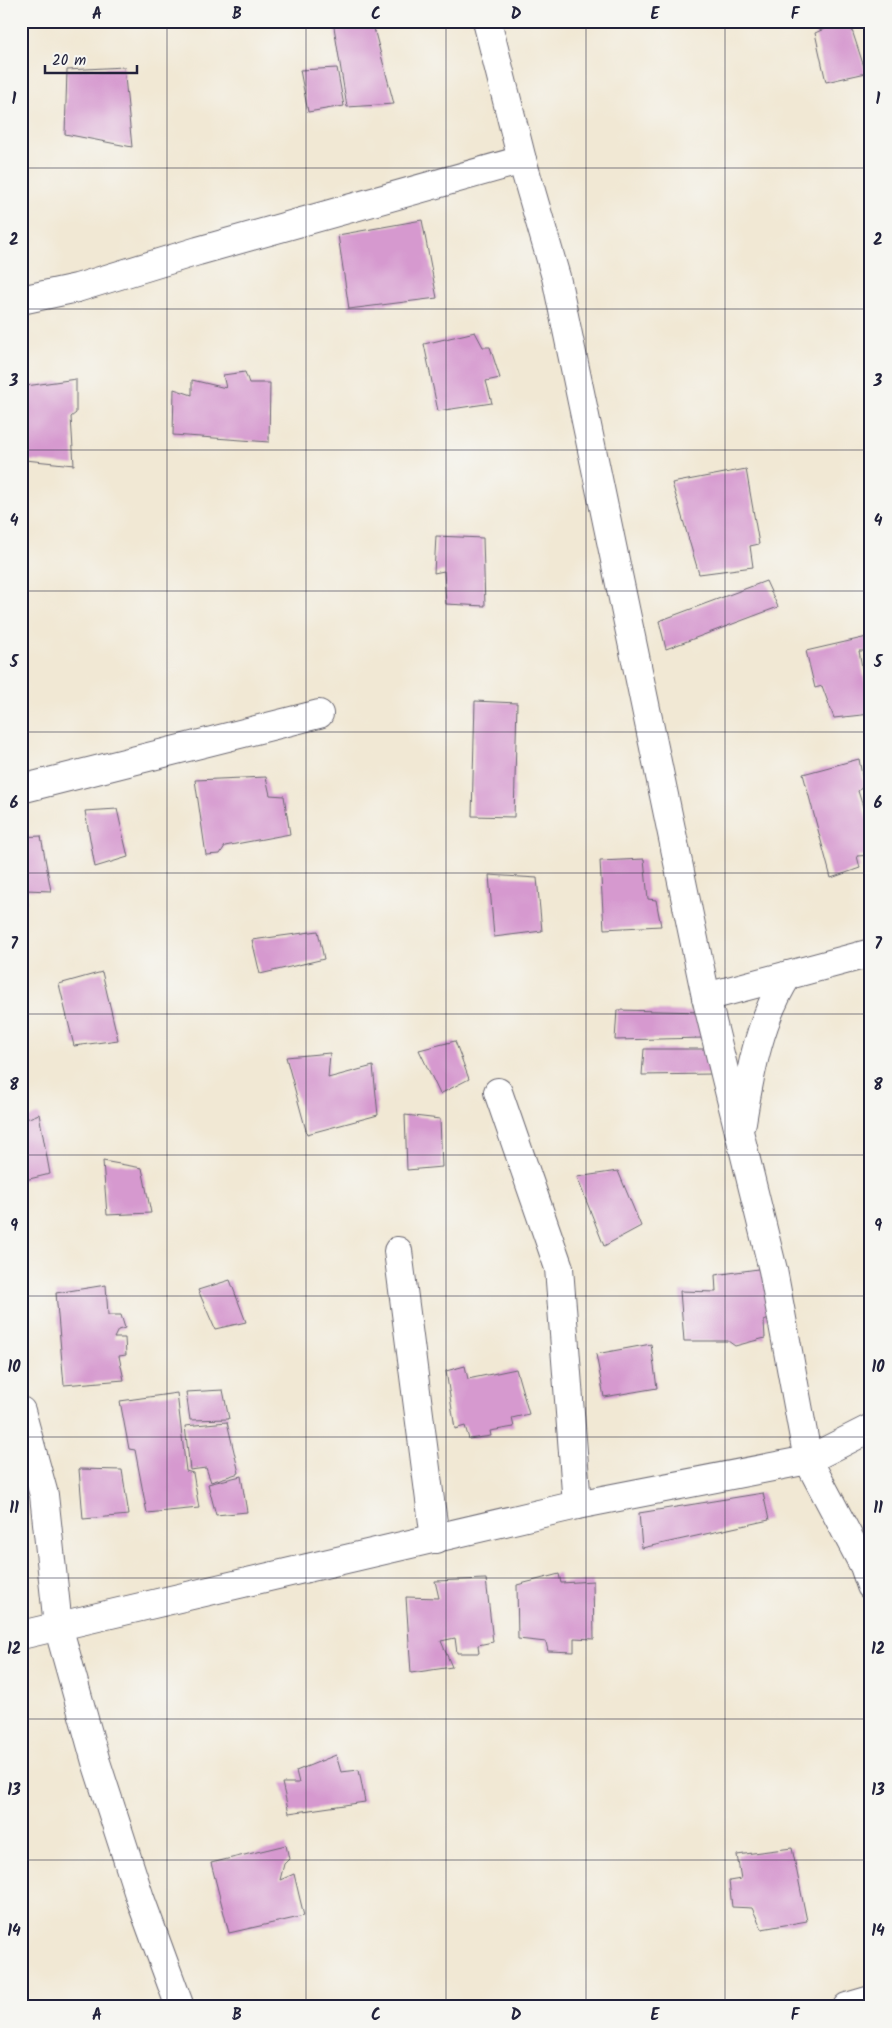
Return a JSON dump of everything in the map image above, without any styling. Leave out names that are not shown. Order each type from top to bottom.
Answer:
[{"type":"street","points":[[487,21],[522,160],[556,277],[706,997],[773,1270],[808,1460],[864,1566],[871,1586]]},
{"type":"street","points":[[21,300],[78,288],[198,251],[522,160]]},
{"type":"street","points":[[21,789],[319,714]]},
{"type":"street","points":[[706,997],[871,953]]},
{"type":"street","points":[[740,1134],[748,1082],[761,1037],[775,995],[788,975]]},
{"type":"street","points":[[498,1092],[559,1268],[576,1505]]},
{"type":"street","points":[[398,1251],[435,1539]]},
{"type":"street","points":[[21,1411],[44,1495],[58,1626],[96,1762],[128,1862],[180,2007]]},
{"type":"street","points":[[21,1634],[576,1505],[808,1460],[871,1428]]},
{"type":"street","points":[[847,2007],[871,2000]]},
{"type":"building","points":[[348,21],[372,21],[394,104],[347,107],[334,27]]},
{"type":"building","points":[[842,21],[849,21],[866,73],[826,82],[815,33]]},
{"type":"building","points":[[124,67],[132,147],[65,134],[67,70]]},
{"type":"building","points":[[337,68],[344,106],[308,112],[300,70]]},
{"type":"building","points":[[422,220],[437,298],[349,309],[338,235]]},
{"type":"building","points":[[475,332],[483,347],[490,347],[500,378],[486,381],[492,403],[438,411],[424,344]]},
{"type":"building","points":[[245,372],[249,383],[270,383],[269,442],[173,435],[174,389],[192,395],[192,380],[226,388],[223,375]]},
{"type":"building","points":[[76,379],[76,413],[71,417],[74,465],[25,460],[26,386]]},
{"type":"building","points":[[746,469],[759,544],[750,546],[753,567],[699,574],[672,483]]},
{"type":"building","points":[[436,536],[483,538],[485,606],[446,604],[444,571],[434,573]]},
{"type":"building","points":[[766,581],[778,607],[666,649],[659,621]]},
{"type":"building","points":[[870,618],[871,661],[865,651],[859,651],[871,714],[834,718],[822,686],[815,688],[806,651],[867,637]]},
{"type":"building","points":[[475,701],[517,703],[514,817],[472,816]]},
{"type":"building","points":[[859,759],[864,786],[858,791],[871,832],[871,855],[857,856],[860,868],[831,878],[803,774]]},
{"type":"building","points":[[266,777],[270,795],[284,796],[290,834],[225,846],[220,854],[206,855],[195,780]]},
{"type":"building","points":[[117,809],[128,857],[95,867],[85,811]]},
{"type":"building","points":[[41,836],[51,891],[25,890],[27,901],[21,902],[21,837]]},
{"type":"building","points":[[644,859],[648,899],[656,900],[661,926],[604,929],[600,861]]},
{"type":"building","points":[[489,875],[537,878],[542,931],[494,937]]},
{"type":"building","points":[[318,931],[324,959],[260,974],[252,940]]},
{"type":"building","points":[[102,972],[118,1040],[74,1046],[59,984]]},
{"type":"building","points":[[617,1010],[704,1012],[704,1038],[615,1040]]},
{"type":"building","points":[[455,1041],[469,1079],[440,1094],[419,1050]]},
{"type":"building","points":[[644,1049],[706,1049],[712,1074],[642,1075]]},
{"type":"building","points":[[330,1053],[328,1078],[373,1066],[378,1115],[307,1134],[286,1057]]},
{"type":"building","points":[[39,1114],[50,1174],[21,1181],[21,1121]]},
{"type":"building","points":[[405,1115],[440,1119],[442,1167],[407,1170]]},
{"type":"building","points":[[103,1161],[142,1168],[151,1213],[107,1215]]},
{"type":"building","points":[[618,1171],[641,1226],[604,1246],[577,1177]]},
{"type":"building","points":[[765,1268],[771,1318],[764,1321],[765,1338],[735,1346],[728,1341],[684,1341],[680,1291],[716,1292],[715,1275]]},
{"type":"building","points":[[230,1280],[246,1322],[215,1329],[198,1290]]},
{"type":"building","points":[[106,1285],[108,1315],[121,1315],[125,1328],[118,1330],[114,1338],[125,1338],[126,1355],[119,1356],[124,1380],[64,1385],[56,1293]]},
{"type":"building","points":[[651,1344],[657,1388],[604,1397],[596,1354]]},
{"type":"building","points":[[465,1366],[468,1379],[516,1369],[529,1414],[512,1418],[514,1427],[490,1431],[491,1436],[469,1439],[465,1426],[455,1429],[446,1371]]},
{"type":"building","points":[[223,1390],[229,1419],[190,1420],[186,1392]]},
{"type":"building","points":[[177,1393],[186,1471],[193,1473],[199,1508],[147,1513],[135,1450],[129,1449],[120,1401]]},
{"type":"building","points":[[227,1422],[239,1473],[211,1482],[206,1468],[190,1470],[185,1426]]},
{"type":"building","points":[[79,1469],[122,1470],[129,1515],[83,1519]]},
{"type":"building","points":[[241,1476],[247,1512],[216,1515],[208,1484]]},
{"type":"building","points":[[763,1493],[769,1520],[642,1548],[639,1513]]},
{"type":"building","points":[[559,1574],[561,1583],[593,1581],[594,1639],[574,1638],[574,1652],[548,1651],[546,1642],[518,1639],[517,1585]]},
{"type":"building","points":[[486,1579],[493,1642],[478,1645],[479,1653],[457,1653],[455,1638],[441,1641],[452,1667],[411,1673],[406,1597],[439,1598],[435,1581]]},
{"type":"building","points":[[336,1755],[341,1772],[359,1770],[365,1802],[289,1813],[282,1783],[299,1783],[296,1771]]},
{"type":"building","points":[[286,1845],[289,1859],[284,1864],[280,1880],[294,1874],[304,1916],[229,1933],[211,1863]]},
{"type":"building","points":[[792,1848],[807,1921],[762,1929],[752,1908],[732,1907],[729,1881],[741,1879],[737,1855]]}]
